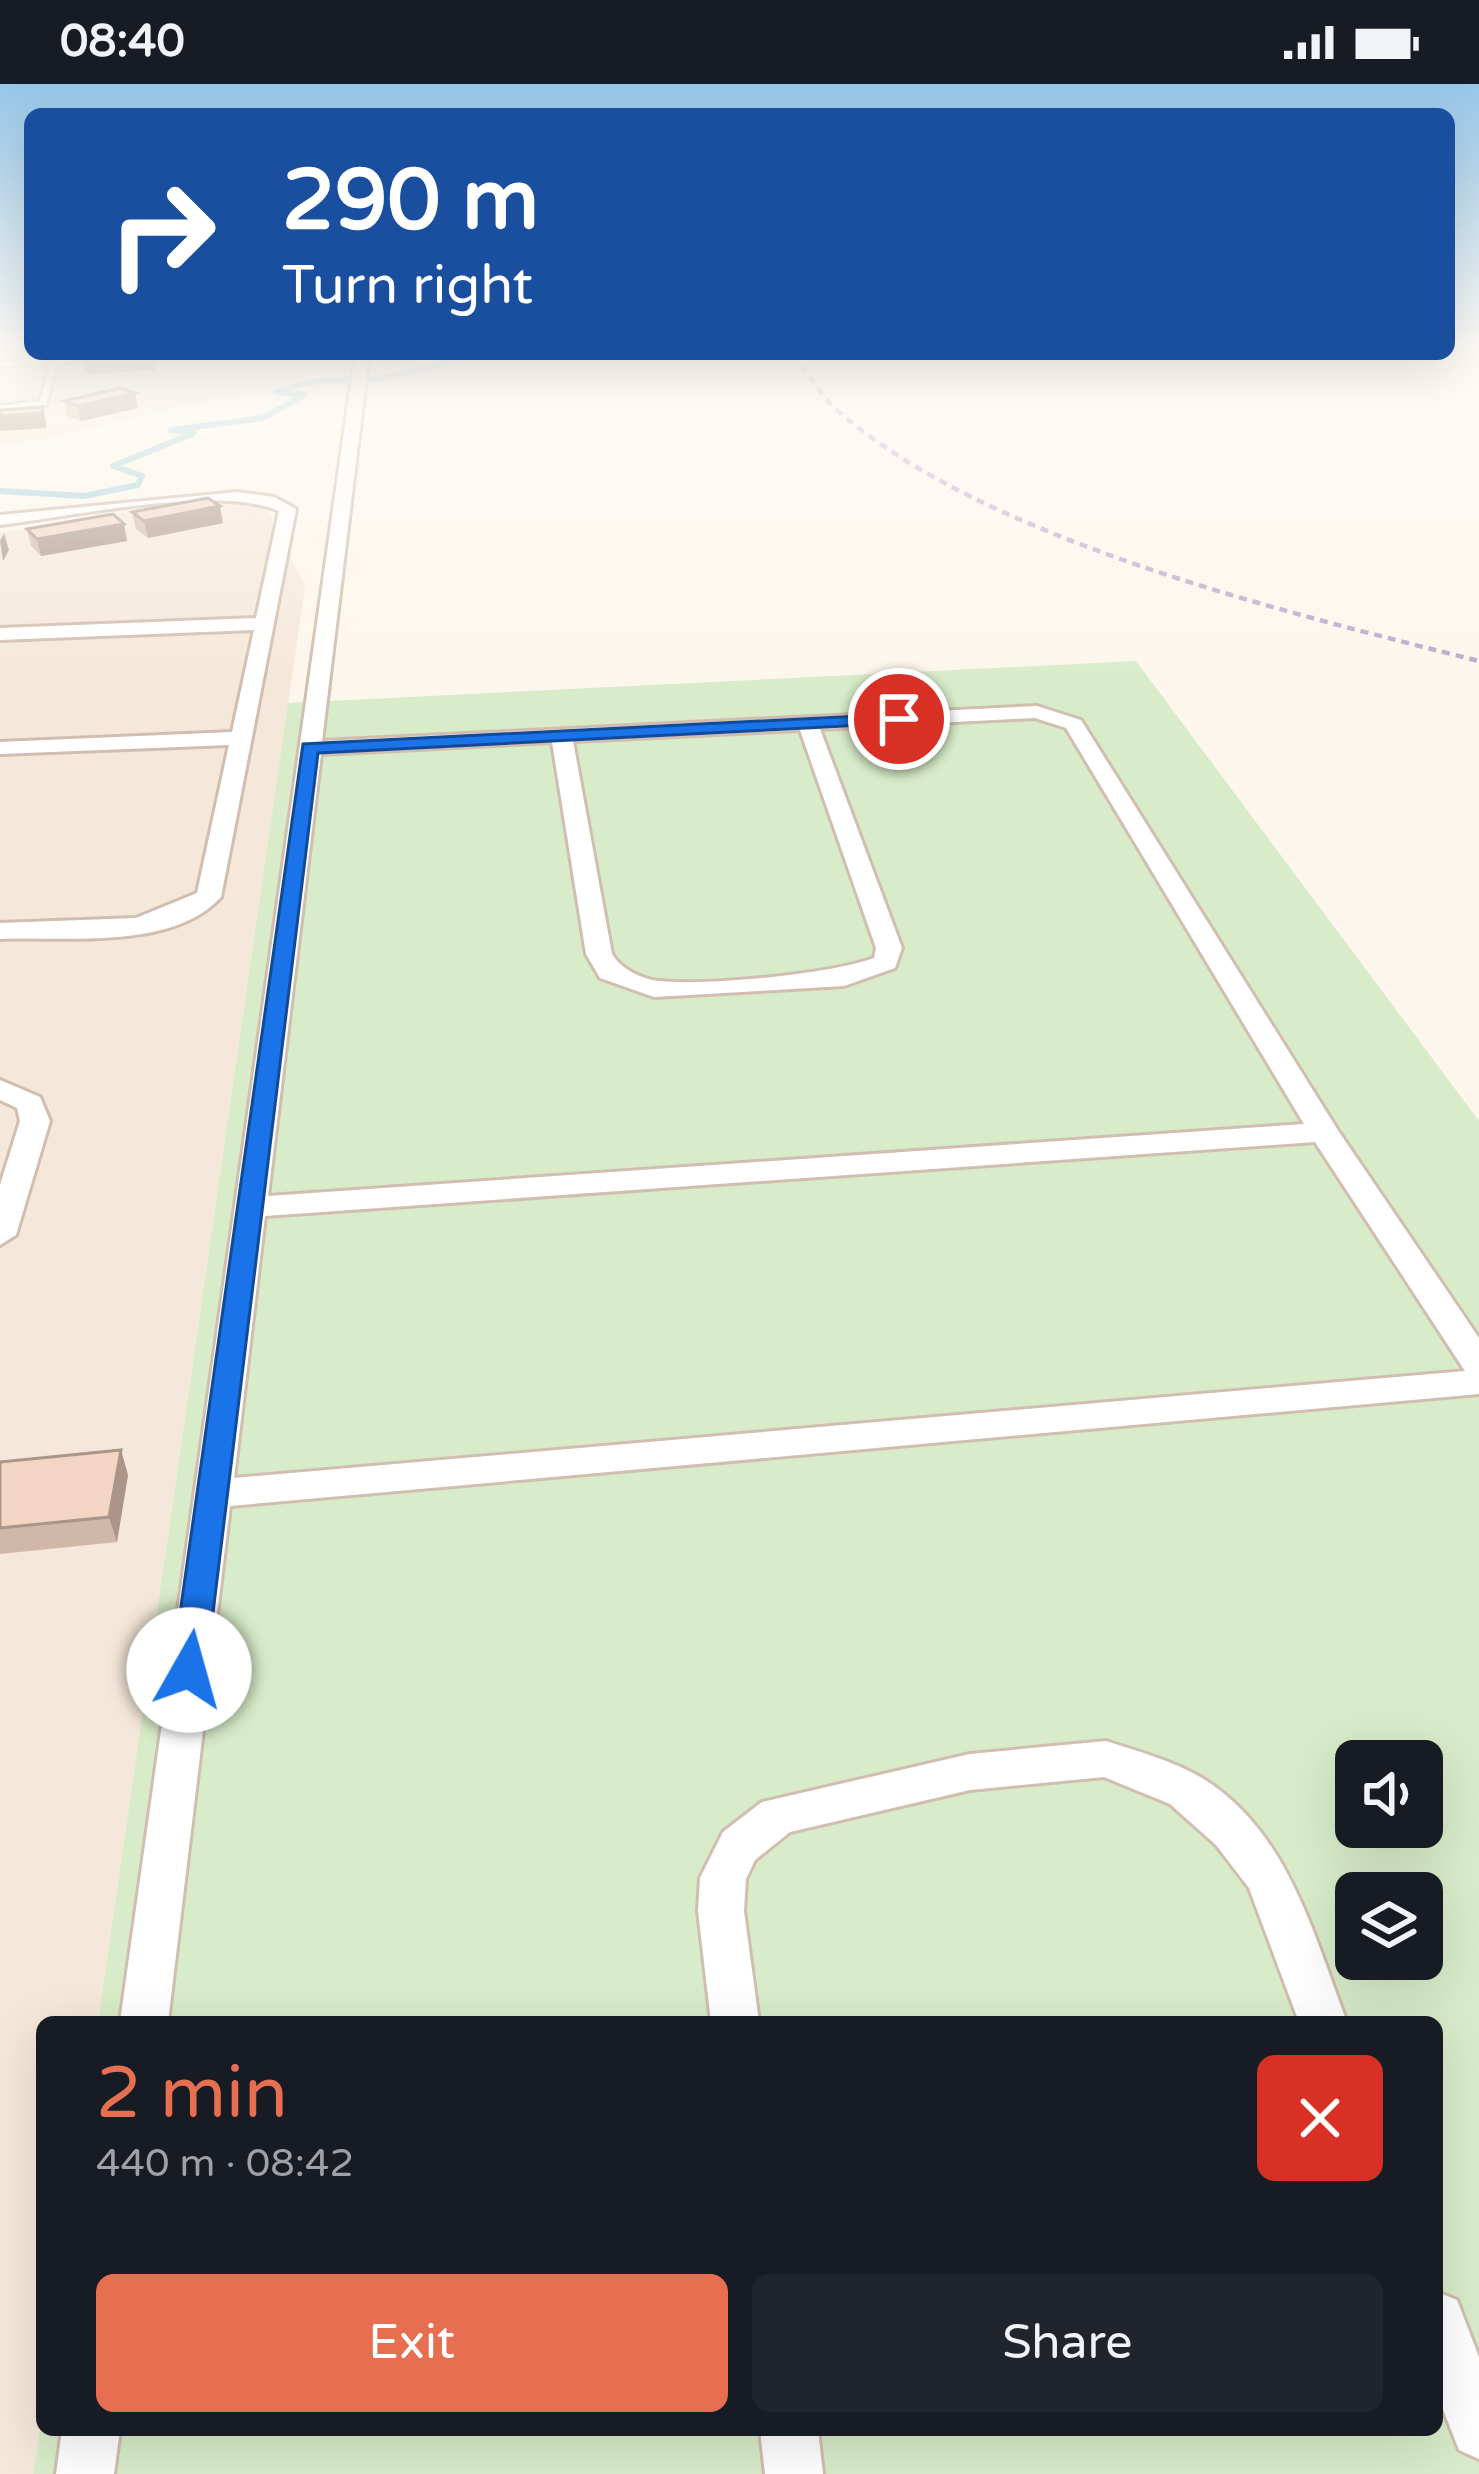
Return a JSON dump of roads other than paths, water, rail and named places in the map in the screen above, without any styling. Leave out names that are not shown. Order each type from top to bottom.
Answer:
[{"type":"street","points":[[145,2016],[348,459]]},
{"type":"street","points":[[0,520],[215,496],[281,502],[288,520],[260,624],[209,898],[174,919],[149,923],[0,931]]},
{"type":"street","points":[[0,634],[260,624]]},
{"type":"street","points":[[310,748],[1037,712],[1074,724],[1324,1132],[1479,1365]]},
{"type":"street","points":[[561,735],[599,954],[609,972],[654,989],[844,978],[886,962],[889,947],[808,724]]},
{"type":"street","points":[[0,748],[242,738]]},
{"type":"street","points":[[0,1089],[30,1103],[35,1120],[0,1235]]},
{"type":"street","points":[[250,1207],[1324,1132]]},
{"type":"street","points":[[212,1494],[1479,1382]]},
{"type":"street","points":[[734,2016],[721,1910],[723,1878],[740,1846],[778,1816],[970,1772],[1106,1759],[1186,1792],[1232,1831],[1268,1877],[1321,2016]]},
{"type":"street","points":[[1443,2336],[1479,2430]]},
{"type":"street","points":[[85,2474],[90,2436]]},
{"type":"street","points":[[789,2436],[794,2474]]},
{"type":"waterway","points":[[0,491],[84,496],[138,485],[142,476],[113,466],[131,459]]},
{"type":"railway","points":[[903,459],[974,498],[1143,567],[1479,661]]}]
